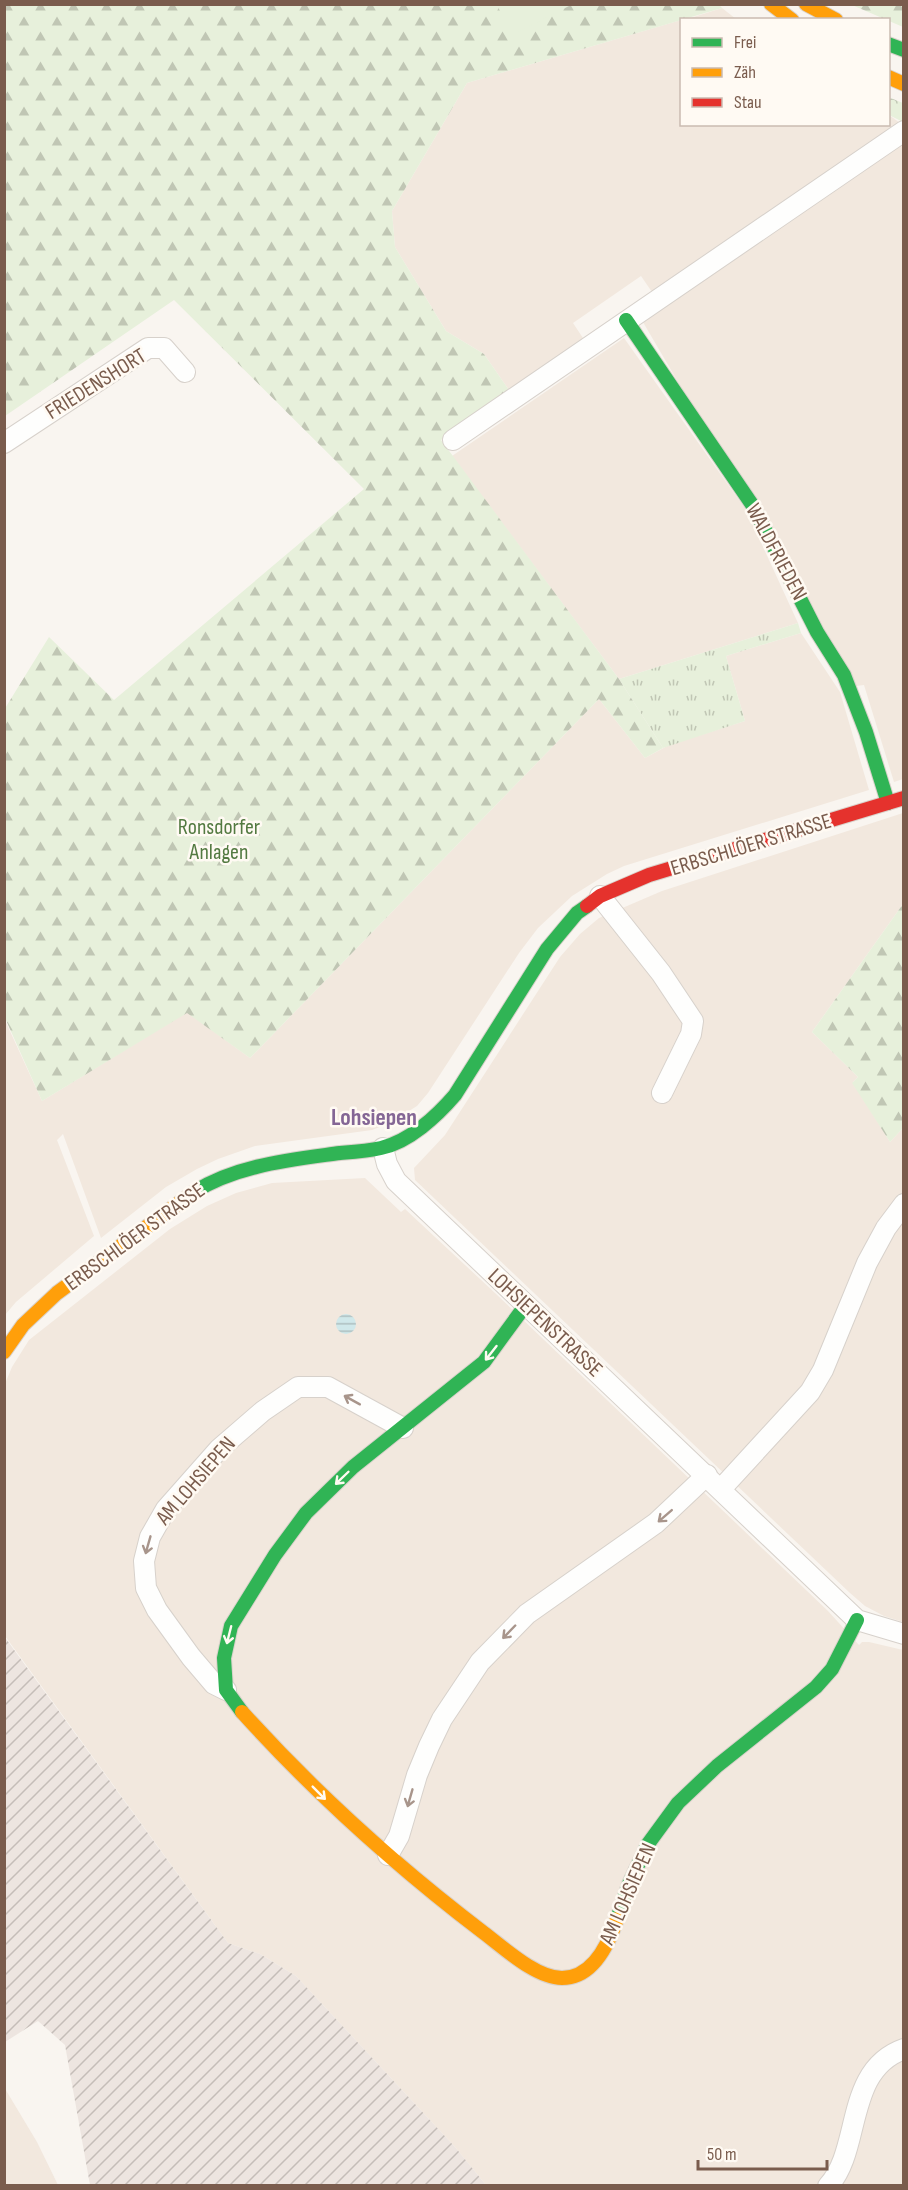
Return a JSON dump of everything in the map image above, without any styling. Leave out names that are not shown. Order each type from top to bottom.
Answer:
[{"type":"street","points":[[771,4],[789,18]]},
{"type":"street","points":[[806,4],[832,18]]},
{"type":"street","points":[[453,440],[903,131]]},
{"type":"street","name":"WALDFRIEDEN","points":[[626,320],[753,506],[817,632],[844,675],[866,732],[888,803]]},
{"type":"street","name":"FRIEDENSHORT","points":[[4,442],[148,348],[164,348],[185,372]]},
{"type":"street","name":"ERBSCHLÖER STRASSE","points":[[4,1352],[23,1325],[57,1293],[176,1204],[206,1185],[251,1168],[296,1159],[382,1148],[415,1132],[441,1111],[471,1070],[547,949],[577,913],[600,896],[649,875],[903,798]]},
{"type":"street","points":[[600,896],[661,973],[693,1021],[691,1034],[662,1093]]},
{"type":"street","name":"LOHSIEPENSTRASSE","points":[[382,1148],[396,1181],[857,1620],[903,1634]]},
{"type":"street","points":[[721,1489],[810,1392],[825,1365],[867,1263],[886,1228],[903,1204]]},
{"type":"street","points":[[226,1690],[224,1658],[231,1626],[275,1555],[306,1513],[353,1467],[484,1362],[525,1306]]},
{"type":"street","name":"AM LOHSIEPEN","points":[[403,1428],[328,1387],[298,1387],[263,1411],[219,1449],[166,1509],[150,1538],[147,1549],[144,1561],[146,1588],[157,1610],[191,1657],[214,1683],[226,1690],[236,1706],[269,1742],[348,1821],[432,1893],[515,1956],[545,1975],[563,1978],[578,1974],[601,1954],[612,1935],[629,1884],[648,1844],[678,1803],[717,1766],[816,1687],[832,1669],[857,1620]]},
{"type":"street","points":[[388,1855],[399,1836],[417,1775],[442,1719],[480,1662],[527,1614],[656,1523],[707,1475]]},
{"type":"street","points":[[828,2186],[840,2168],[857,2107],[867,2082],[883,2060],[903,2049]]},
{"type":"shaded area","points":[[722,8],[735,18],[690,18]]},
{"type":"shaded area","points":[[680,20],[680,126],[890,126],[890,116],[900,123],[652,292],[641,276],[573,323],[583,338],[511,393],[484,354],[446,331],[395,247],[392,211],[467,83]]},
{"type":"shaded area","points":[[903,140],[903,779],[894,782],[864,685],[856,686],[640,317]]},
{"type":"shaded area","points":[[624,338],[746,510],[798,623],[619,679],[452,456]]},
{"type":"shaded area","points":[[801,633],[840,692],[869,790],[624,866],[572,896],[538,928],[519,953],[428,1093],[417,1106],[390,1123],[372,1130],[255,1146],[218,1159],[166,1187],[101,1238],[63,1134],[57,1140],[94,1236],[16,1302],[5,1315],[4,1018],[42,1101],[187,1012],[250,1058],[599,699],[645,758],[669,745],[745,721],[726,656]]},
{"type":"shaded area","points":[[903,813],[903,904],[812,1032],[858,1077],[853,1082],[890,1142],[903,1128],[903,1622],[884,1616],[865,1606],[850,1593],[415,1180],[414,1168],[445,1135],[560,957],[580,934],[599,918],[662,891]]},
{"type":"shaded area","points":[[365,1178],[401,1212],[405,1209],[495,1293],[828,1611],[859,1645],[862,1642],[869,1642],[903,1650],[903,2185],[486,2185],[455,2147],[296,1976],[260,1954],[228,1943],[5,1636],[4,1386],[12,1367],[29,1340],[170,1229],[207,1206],[236,1193],[272,1183]]},
{"type":"shaded area","points":[[4,1636],[228,1943],[260,1954],[296,1976],[455,2147],[486,2185],[90,2185],[65,2045],[38,2021],[5,2042]]},
{"type":"shaded area","points":[[4,2087],[37,2142],[58,2185],[5,2185]]},
{"type":"green space","name":"Ronsdorfer Anlagen","points":[[718,4],[722,8],[688,18],[680,18],[680,20],[467,83],[392,211],[395,247],[446,331],[484,354],[511,393],[441,440],[619,679],[663,748],[645,758],[599,699],[250,1058],[187,1013],[42,1101],[5,1018],[4,710],[49,637],[114,700],[364,489],[174,300],[5,416],[5,5]]},
{"type":"green space","points":[[497,5],[571,5],[512,35]]},
{"type":"green space","points":[[852,5],[903,5],[903,27],[890,21],[890,18],[882,18]]},
{"type":"green space","points":[[890,98],[903,103],[903,122],[890,116]]},
{"type":"green space","points":[[798,623],[801,633],[726,656],[745,721],[663,748],[619,679]]},
{"type":"green space","points":[[903,904],[903,1128],[890,1142],[852,1083],[858,1077],[812,1032]]},
{"type":"water","points":[[346,1314],[353,1317],[356,1324],[353,1331],[346,1334],[339,1331],[336,1324],[339,1317]]},
{"type":"traffic: fast","points":[[890,45],[904,50]]},
{"type":"traffic: fast","points":[[626,320],[753,506],[817,632],[844,675],[866,732],[888,803]]},
{"type":"traffic: fast","points":[[194,1192],[228,1176],[264,1165],[381,1148],[402,1140],[422,1127],[455,1095],[547,949],[577,913],[587,906]]},
{"type":"traffic: fast","points":[[242,1712],[226,1690],[224,1658],[231,1626],[275,1555],[306,1513],[353,1467],[484,1362],[525,1306]]},
{"type":"traffic: fast","points":[[617,1919],[629,1884],[648,1844],[678,1803],[717,1766],[816,1687],[832,1669],[857,1620]]},
{"type":"traffic: slow","points":[[771,4],[789,18]]},
{"type":"traffic: slow","points":[[806,4],[832,18]]},
{"type":"traffic: slow","points":[[890,78],[904,84]]},
{"type":"traffic: slow","points":[[4,1352],[23,1325],[57,1293],[194,1192]]},
{"type":"traffic: slow","points":[[242,1712],[299,1772],[388,1855],[451,1908],[531,1968],[552,1977],[562,1978],[583,1972],[598,1958],[617,1919]]},
{"type":"traffic: jam","points":[[587,906],[600,896],[649,875],[904,798]]},
{"type":"district","name":"Lohsiepen","points":[[374,1117]]}]
